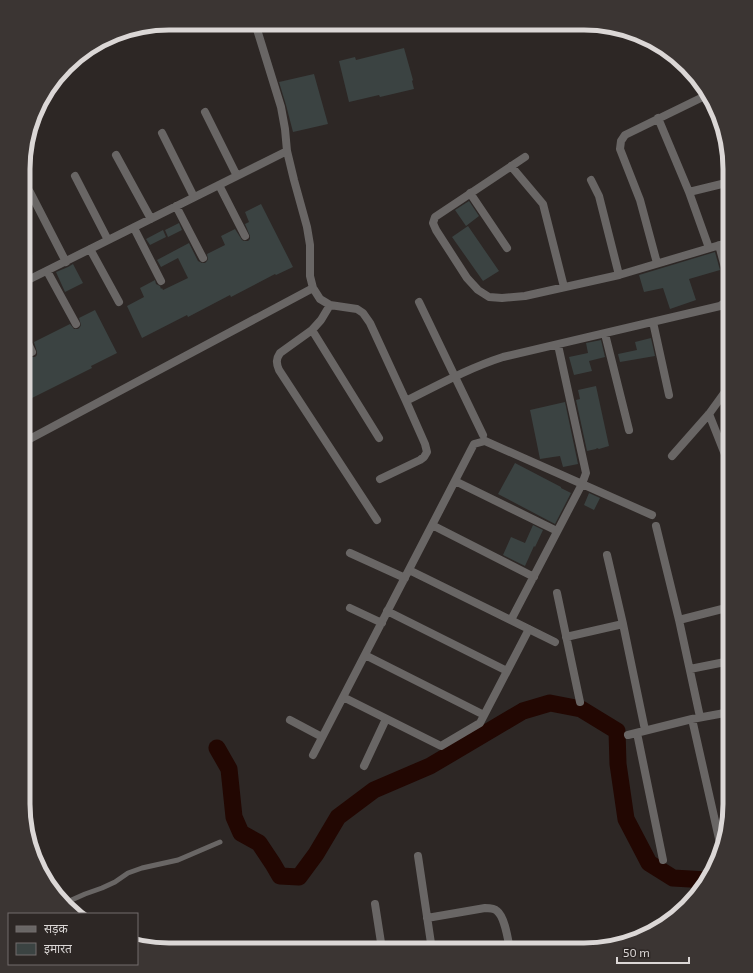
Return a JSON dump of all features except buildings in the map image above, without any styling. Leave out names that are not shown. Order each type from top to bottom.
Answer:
[{"type":"street","points":[[257,30],[281,107],[287,151],[307,227],[310,245],[310,276],[313,288],[320,299],[330,306],[357,309],[363,313],[370,324],[425,444],[427,452],[424,457],[380,478]]},
{"type":"street","points":[[658,263],[640,200],[620,149],[621,141],[626,135],[703,97]]},
{"type":"street","points":[[205,112],[237,176]]},
{"type":"street","points":[[658,118],[689,192],[709,248]]},
{"type":"street","points":[[162,134],[194,198]]},
{"type":"street","points":[[30,279],[287,151]]},
{"type":"street","points":[[116,156],[150,219]]},
{"type":"street","points":[[525,156],[435,217],[433,223],[467,278],[478,290],[489,297],[502,298],[525,296],[620,275],[723,244]]},
{"type":"street","points":[[510,166],[543,204],[564,287]]},
{"type":"street","points":[[75,176],[108,240]]},
{"type":"street","points":[[591,180],[599,196],[620,275]]},
{"type":"street","points":[[689,192],[723,184]]},
{"type":"street","points":[[220,185],[246,236]]},
{"type":"street","points":[[30,192],[66,262]]},
{"type":"street","points":[[470,193],[507,248]]},
{"type":"street","points":[[176,206],[203,258]]},
{"type":"street","points":[[134,228],[161,281]]},
{"type":"street","points":[[719,245],[723,260]]},
{"type":"street","points":[[90,250],[118,302]]},
{"type":"street","points":[[47,271],[76,324]]},
{"type":"street","points":[[30,439],[313,288]]},
{"type":"street","points":[[420,302],[483,436]]},
{"type":"street","points":[[406,401],[455,376],[503,357],[605,334],[723,304]]},
{"type":"street","points":[[330,306],[312,330],[280,353],[276,364],[377,520]]},
{"type":"street","points":[[653,322],[669,395]]},
{"type":"street","points":[[312,330],[379,438]]},
{"type":"street","points":[[605,334],[629,430]]},
{"type":"street","points":[[511,620],[582,484],[586,473],[558,345]]},
{"type":"street","points":[[30,348],[32,352]]},
{"type":"street","points":[[672,456],[709,414],[723,395]]},
{"type":"street","points":[[709,414],[723,449]]},
{"type":"street","points":[[313,755],[474,444],[485,441],[652,515]]},
{"type":"street","points":[[455,481],[557,531]]},
{"type":"street","points":[[432,525],[534,577]]},
{"type":"street","points":[[656,526],[690,669],[696,718],[719,837]]},
{"type":"street","points":[[350,553],[404,578]]},
{"type":"street","points":[[608,555],[623,624],[663,860]]},
{"type":"street","points":[[409,570],[555,642]]},
{"type":"street","points":[[557,593],[580,702]]},
{"type":"street","points":[[350,608],[382,622]]},
{"type":"street","points":[[679,620],[723,609]]},
{"type":"street","points":[[387,611],[507,671]]},
{"type":"street","points":[[566,637],[623,624]]},
{"type":"street","points":[[343,697],[441,746],[480,723],[528,629]]},
{"type":"street","points":[[365,654],[484,715]]},
{"type":"street","points":[[690,669],[723,662]]},
{"type":"street","points":[[628,735],[696,718],[723,713]]},
{"type":"street","points":[[364,766],[386,719]]},
{"type":"street","points":[[290,720],[322,737]]},
{"type":"street","points":[[418,856],[431,943]]},
{"type":"street","points":[[375,904],[381,943]]},
{"type":"street","points":[[427,918],[492,908],[498,911],[501,915],[508,943]]},
{"type":"lane","points":[[70,901],[115,882],[128,873],[142,868],[178,860],[220,842]]},
{"type":"waterway","points":[[217,748],[229,769],[234,817],[241,833],[259,843],[280,876],[299,877],[316,854],[338,817],[374,790],[430,766],[523,711],[550,703],[581,709],[617,731],[618,764],[626,819],[649,863],[673,878],[701,880]]}]
